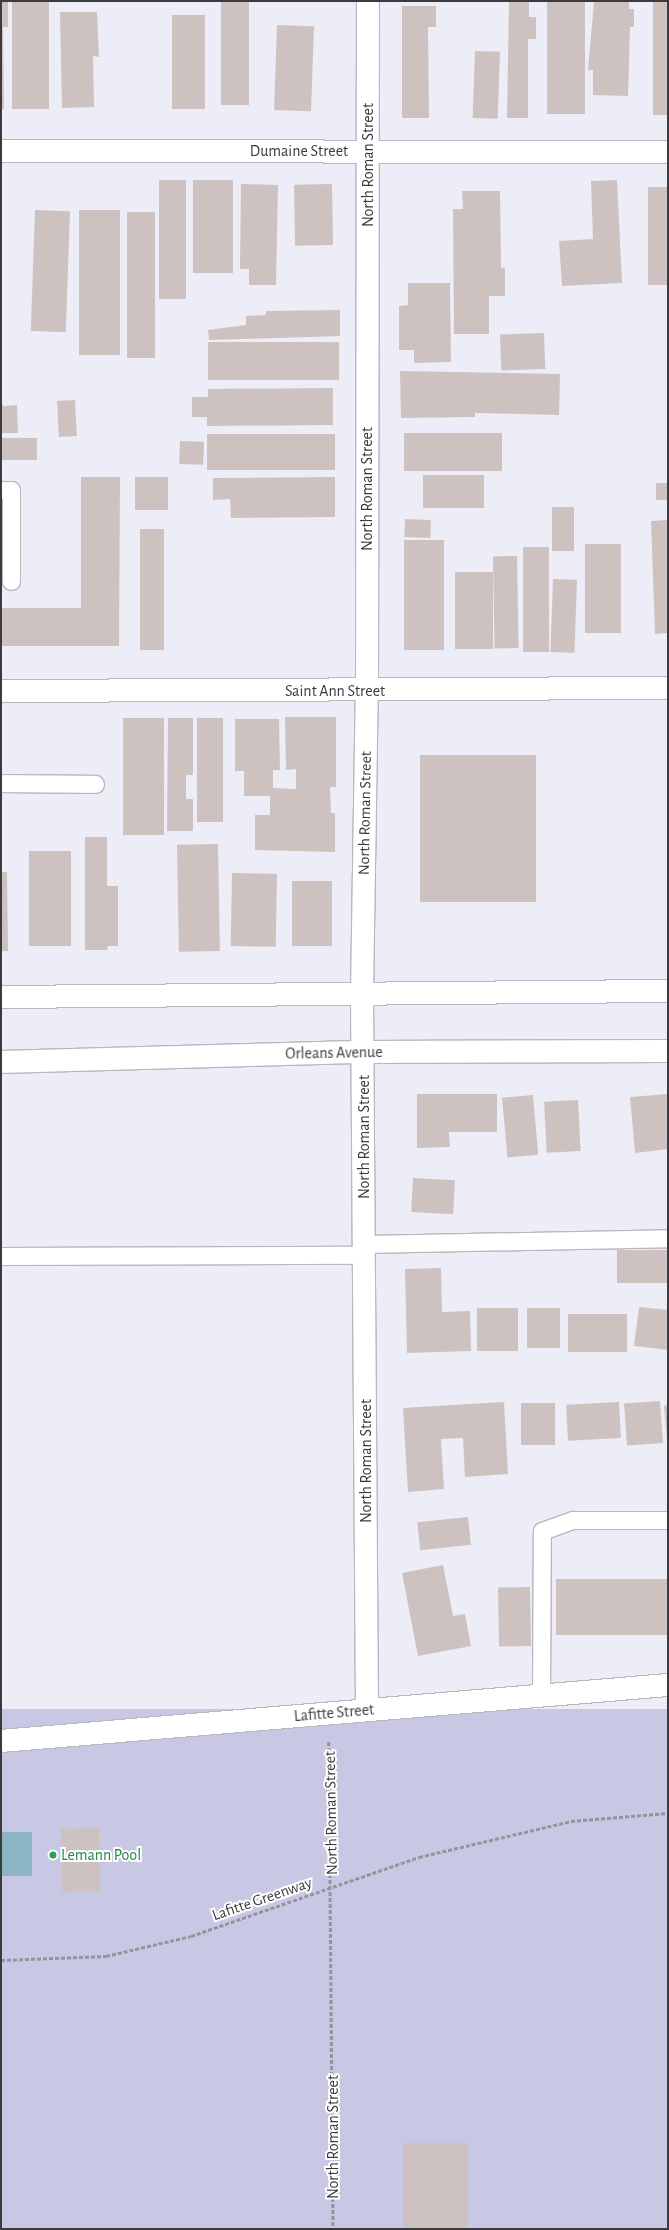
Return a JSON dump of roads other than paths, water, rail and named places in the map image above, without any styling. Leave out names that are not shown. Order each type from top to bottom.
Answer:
[{"type":"street","name":"North Roman Street","points":[[367,1710],[364,1052],[362,995],[367,691],[368,1]]},
{"type":"street","name":"Dumaine Street","points":[[1,150],[668,152]]},
{"type":"street","name":"Saint Ann Street","points":[[1,691],[367,691],[668,688]]},
{"type":"street","points":[[1,997],[362,995],[668,991]]},
{"type":"street","name":"Orleans Avenue","points":[[1,1062],[364,1052],[668,1051]]},
{"type":"street","name":"Lafitte Street","points":[[1,1741],[668,1685]]},
{"type":"lane","points":[[1,490],[11,490],[11,581]]},
{"type":"lane","points":[[1,783],[95,784]]},
{"type":"lane","points":[[1,1256],[365,1250],[668,1238]]},
{"type":"lane","points":[[541,1696],[542,1532],[573,1520],[668,1520]]},
{"type":"place","name":"Lemann Pool","points":[[53,1855]]}]
